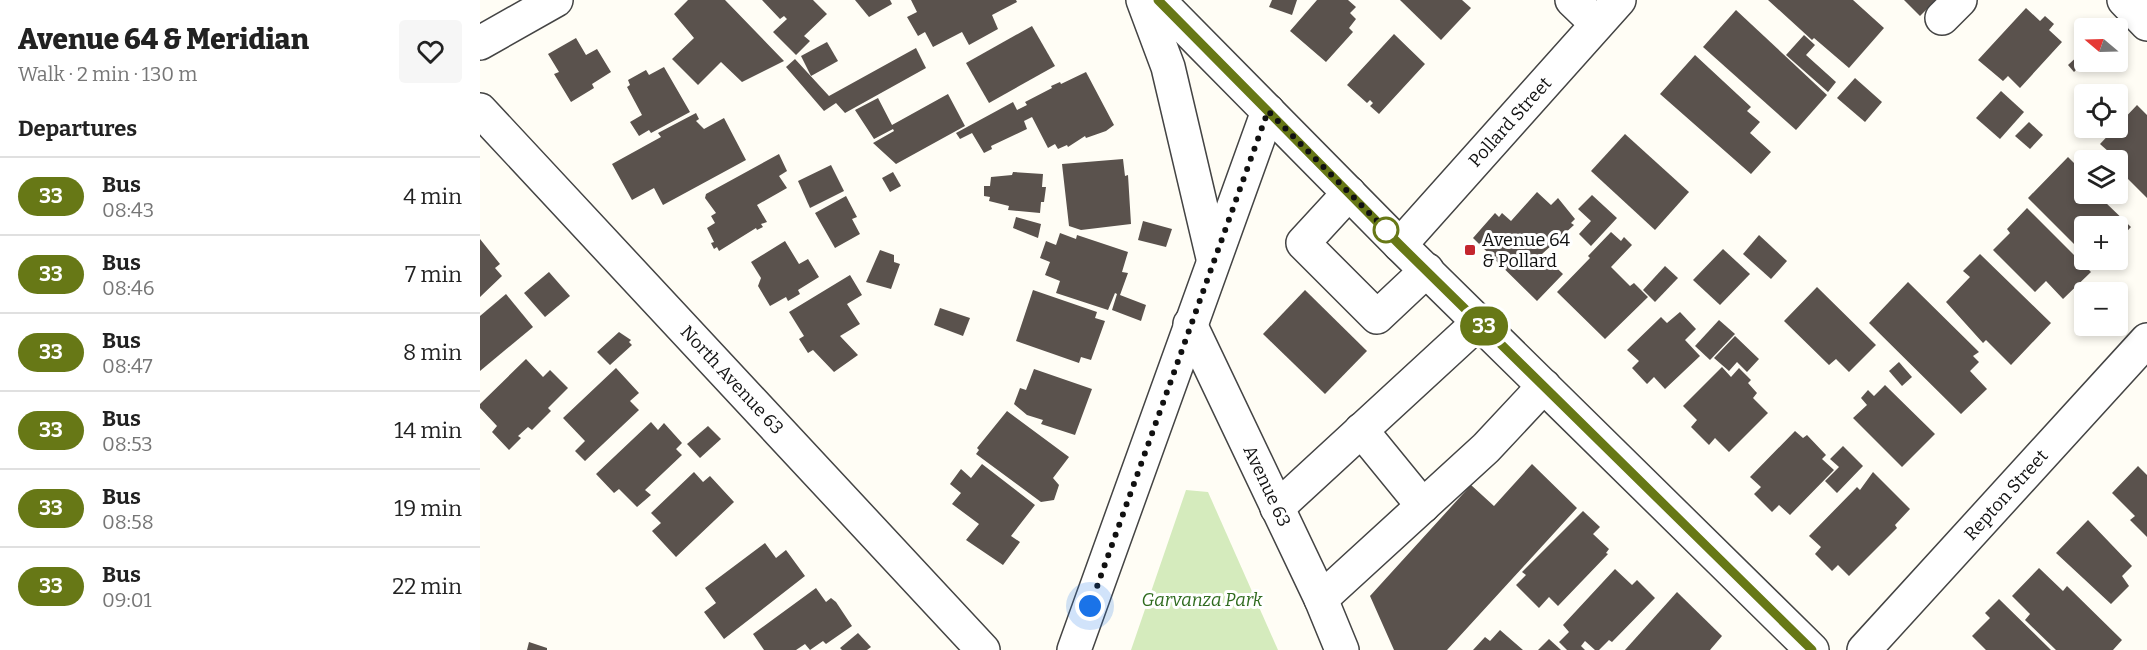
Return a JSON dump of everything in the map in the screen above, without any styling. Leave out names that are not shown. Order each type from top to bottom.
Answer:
[{"type":"street","points":[[480,43],[556,0]]},
{"type":"street","points":[[1143,0],[1168,67],[1213,258]]},
{"type":"street","points":[[1158,0],[1400,245],[1812,650]]},
{"type":"street","points":[[1572,0],[1597,24]]},
{"type":"street","name":"Pollard Street","points":[[1400,245],[1619,0]]},
{"type":"street","points":[[2124,0],[2147,24]]},
{"type":"street","name":"North Avenue 63","points":[[480,110],[983,650]]},
{"type":"street","points":[[1074,650],[1213,258],[1268,111]]},
{"type":"street","points":[[1349,193],[1303,243],[1377,317],[1426,270]]},
{"type":"street","points":[[1277,508],[1479,322]]},
{"type":"street","name":"Avenue 63","points":[[1190,324],[1321,599],[1342,650]]},
{"type":"street","name":"Repton Street","points":[[1864,650],[2147,340]]},
{"type":"street","points":[[1321,599],[1486,448],[1544,386]]},
{"type":"street","points":[[1361,430],[1423,506]]},
{"type":"green space","name":"Garvanza Park","points":[[1186,490],[1208,492],[1278,650],[1131,650]]},
{"type":"building","points":[[688,0],[725,0],[784,61],[742,82],[721,62],[698,85],[672,59],[694,38],[674,14]]},
{"type":"building","points":[[762,0],[813,0],[827,14],[804,36],[810,41],[796,55],[773,32],[787,19],[784,16],[780,19]]},
{"type":"building","points":[[855,0],[890,0],[892,4],[869,17]]},
{"type":"building","points":[[911,0],[1016,0],[1017,2],[992,15],[998,29],[969,45],[962,32],[933,47],[925,32],[918,36],[907,17],[917,12]]},
{"type":"building","points":[[1272,0],[1297,0],[1292,15],[1269,7]]},
{"type":"building","points":[[1317,0],[1348,0],[1356,7],[1350,13],[1356,19],[1349,28],[1353,32],[1326,62],[1290,31]]},
{"type":"building","points":[[1400,0],[1462,0],[1471,8],[1441,40]]},
{"type":"building","points":[[1768,0],[1853,0],[1884,28],[1849,68],[1814,38],[1812,40]]},
{"type":"building","points":[[1904,0],[1936,0],[1920,16]]},
{"type":"building","points":[[2026,8],[2040,21],[2045,16],[2054,24],[2049,30],[2062,42],[2020,88],[2008,76],[2003,81],[1978,60]]},
{"type":"building","points":[[1736,10],[1827,95],[1796,130],[1703,47]]},
{"type":"building","points":[[1032,26],[1055,66],[989,103],[966,63]]},
{"type":"building","points":[[1394,34],[1425,64],[1379,114],[1370,106],[1373,103],[1370,100],[1367,103],[1347,85]]},
{"type":"building","points":[[1804,35],[1815,45],[1806,55],[1836,82],[1828,92],[1786,55]]},
{"type":"building","points":[[576,38],[586,55],[597,49],[611,72],[592,84],[594,88],[571,102],[554,74],[559,72],[548,54]]},
{"type":"building","points":[[827,42],[838,61],[811,76],[801,56]]},
{"type":"building","points":[[916,48],[926,68],[845,113],[836,103],[824,111],[786,67],[795,59],[829,96]]},
{"type":"building","points":[[1695,55],[1751,107],[1747,111],[1760,122],[1750,133],[1771,152],[1751,174],[1660,94]]},
{"type":"building","points":[[2074,59],[2074,72],[2068,65]]},
{"type":"building","points":[[664,67],[690,112],[651,133],[649,130],[639,136],[630,122],[642,115],[627,87],[630,85],[628,80],[646,70],[649,75]]},
{"type":"building","points":[[1086,72],[1114,125],[1106,131],[1086,138],[1085,136],[1068,147],[1067,145],[1058,149],[1055,144],[1048,148],[1032,117],[1024,121],[1027,129],[991,146],[992,149],[984,153],[972,133],[960,139],[956,133],[1013,102],[1017,110],[1027,105],[1025,102],[1052,88],[1051,86],[1060,82],[1061,84]]},
{"type":"building","points":[[1855,78],[1882,102],[1865,122],[1837,98]]},
{"type":"building","points":[[2001,91],[2024,112],[2000,139],[1976,118]]},
{"type":"building","points":[[948,94],[965,126],[896,164],[873,143],[894,131],[893,129],[874,139],[855,110],[878,98],[892,125]]},
{"type":"building","points":[[2137,105],[2147,115],[2147,198],[2128,179],[2128,150],[2107,150],[2100,144],[2106,138],[2128,138],[2128,114]]},
{"type":"building","points":[[696,113],[699,119],[696,121],[704,129],[724,118],[746,160],[663,205],[654,188],[632,200],[612,164],[661,137],[658,133]]},
{"type":"building","points":[[2029,122],[2043,135],[2030,149],[2015,136]]},
{"type":"building","points":[[1625,134],[1689,192],[1655,230],[1591,171]]},
{"type":"building","points":[[779,154],[787,171],[779,176],[787,188],[757,205],[767,222],[761,224],[763,227],[757,230],[756,228],[719,251],[717,247],[714,249],[711,243],[714,242],[707,228],[715,223],[711,216],[716,213],[705,198],[706,194]]},
{"type":"building","points":[[2068,157],[2074,163],[2074,204],[2107,204],[2120,216],[2074,216],[2074,244],[2028,198]]},
{"type":"building","points":[[1123,159],[1125,176],[1128,175],[1131,224],[1081,230],[1069,226],[1062,164]]},
{"type":"building","points":[[831,165],[844,191],[810,208],[798,181]]},
{"type":"building","points":[[893,172],[901,186],[890,192],[882,178]]},
{"type":"building","points":[[1013,172],[1043,174],[1042,187],[1046,187],[1040,213],[1008,210],[1009,206],[989,201],[990,197],[984,196],[984,186],[990,186],[991,177],[1012,175]]},
{"type":"building","points":[[1537,192],[1551,205],[1558,198],[1575,219],[1571,223],[1574,225],[1542,254],[1563,274],[1537,301],[1473,238],[1495,213],[1499,217],[1502,213],[1511,221]]},
{"type":"building","points":[[1592,195],[1617,218],[1591,246],[1579,234],[1591,221],[1578,209]]},
{"type":"building","points":[[846,196],[857,217],[852,219],[860,234],[835,248],[815,213]]},
{"type":"building","points":[[2027,208],[2074,255],[2074,270],[2091,272],[2081,282],[2074,282],[2074,288],[2063,299],[2046,281],[2035,292],[1993,250],[2010,233],[2007,229]]},
{"type":"building","points":[[1016,217],[1041,224],[1038,238],[1013,228]]},
{"type":"building","points":[[1143,221],[1172,229],[1166,247],[1138,240]]},
{"type":"building","points":[[1611,232],[1621,241],[1624,237],[1632,245],[1611,267],[1630,286],[1634,283],[1648,297],[1605,339],[1557,292]]},
{"type":"building","points":[[1060,233],[1076,239],[1077,235],[1128,252],[1122,272],[1128,273],[1120,295],[1146,305],[1141,321],[1112,310],[1117,294],[1115,293],[1108,310],[1056,293],[1060,281],[1045,275],[1050,262],[1040,258],[1046,241],[1056,245]]},
{"type":"building","points":[[1759,235],[1787,261],[1771,279],[1743,254]]},
{"type":"building","points":[[480,239],[500,264],[495,268],[502,276],[480,297]]},
{"type":"building","points":[[785,241],[799,264],[808,259],[819,277],[798,290],[800,294],[788,301],[786,297],[770,306],[758,286],[761,278],[751,262]]},
{"type":"building","points":[[1723,249],[1750,274],[1720,305],[1693,280]]},
{"type":"building","points":[[880,250],[894,255],[894,262],[900,264],[891,289],[866,282]]},
{"type":"building","points":[[1980,254],[2051,323],[2011,365],[1986,340],[1983,343],[1946,302],[1970,277],[1963,271]]},
{"type":"building","points":[[1665,266],[1678,278],[1655,302],[1643,290]]},
{"type":"building","points":[[549,272],[570,296],[545,317],[524,293]]},
{"type":"building","points":[[850,275],[862,295],[847,304],[860,324],[840,336],[858,355],[834,372],[813,350],[808,353],[799,339],[804,336],[789,312]]},
{"type":"building","points":[[1908,282],[1979,352],[1973,356],[1979,362],[1970,371],[1987,389],[1961,414],[1869,323]]},
{"type":"building","points":[[1817,287],[1876,345],[1849,372],[1836,359],[1829,365],[1784,321]]},
{"type":"building","points":[[1033,290],[1097,312],[1095,318],[1105,321],[1091,360],[1081,357],[1079,363],[1016,341]]},
{"type":"building","points":[[1305,290],[1367,351],[1325,394],[1263,334]]},
{"type":"building","points":[[506,294],[533,327],[480,371],[480,316]]},
{"type":"building","points":[[940,308],[970,318],[963,336],[934,325]]},
{"type":"building","points":[[1680,312],[1696,329],[1685,340],[1700,356],[1665,389],[1654,377],[1647,384],[1632,368],[1639,361],[1627,350],[1661,317],[1667,323]]},
{"type":"building","points":[[1719,320],[1735,334],[1710,360],[1695,346]]},
{"type":"building","points":[[619,332],[631,340],[629,342],[632,345],[610,365],[597,352]]},
{"type":"building","points":[[1735,336],[1759,359],[1747,372],[1737,362],[1729,371],[1714,358]]},
{"type":"building","points":[[526,359],[543,377],[550,370],[568,388],[548,408],[551,411],[532,430],[528,427],[518,436],[521,438],[509,450],[492,432],[497,426],[480,408],[480,404]]},
{"type":"building","points":[[1899,362],[1912,377],[1902,386],[1889,371]]},
{"type":"building","points":[[1722,367],[1731,377],[1739,368],[1751,380],[1748,383],[1757,393],[1753,398],[1768,413],[1729,452],[1715,438],[1709,445],[1691,427],[1697,420],[1683,406]]},
{"type":"building","points":[[616,368],[639,393],[630,401],[639,410],[585,461],[575,451],[585,441],[563,418]]},
{"type":"building","points":[[1034,369],[1092,389],[1075,435],[1041,424],[1043,420],[1027,415],[1014,404],[1020,388],[1026,390]]},
{"type":"building","points":[[1885,385],[1935,434],[1902,467],[1853,418],[1867,405],[1861,398],[1868,390],[1874,396]]},
{"type":"building","points":[[1007,411],[1069,457],[1053,478],[1059,485],[1054,500],[1041,502],[976,454],[979,450],[977,448]]},
{"type":"building","points":[[651,422],[658,430],[664,423],[682,443],[676,449],[682,455],[645,490],[651,495],[637,507],[619,489],[614,493],[596,474]]},
{"type":"building","points":[[708,426],[721,439],[700,458],[687,444]]},
{"type":"building","points":[[1795,431],[1803,438],[1807,435],[1826,455],[1822,459],[1834,470],[1790,515],[1779,505],[1772,512],[1754,494],[1761,487],[1750,477]]},
{"type":"building","points":[[1843,446],[1863,466],[1837,493],[1825,481],[1839,467],[1830,459]]},
{"type":"building","points":[[982,464],[1035,505],[1011,536],[1020,542],[1003,565],[966,540],[979,524],[952,504],[961,493],[950,484],[961,469],[971,478]]},
{"type":"building","points":[[1532,464],[1577,508],[1447,650],[1394,650],[1370,596],[1471,485],[1494,506]]},
{"type":"building","points":[[2138,466],[2147,475],[2147,537],[2130,520],[2135,516],[2112,493]]},
{"type":"building","points":[[694,472],[703,482],[710,476],[734,502],[676,557],[652,531],[661,523],[651,513]]},
{"type":"building","points":[[1873,472],[1910,509],[1895,525],[1897,528],[1849,576],[1838,565],[1832,571],[1815,554],[1821,547],[1809,536],[1857,487],[1860,490]]},
{"type":"building","points":[[1583,511],[1600,527],[1593,534],[1609,549],[1606,553],[1608,554],[1558,606],[1549,597],[1539,608],[1516,585],[1526,575],[1522,572]]},
{"type":"building","points":[[2088,520],[2132,566],[2122,576],[2129,586],[2111,604],[2056,553]]},
{"type":"building","points":[[765,543],[776,558],[786,550],[805,576],[724,639],[704,612],[716,603],[705,588]]},
{"type":"building","points":[[2039,568],[2063,591],[2067,586],[2122,640],[2113,650],[2056,650],[2025,620],[2030,614],[2012,596]]},
{"type":"building","points":[[1615,569],[1632,585],[1637,580],[1655,598],[1612,642],[1609,640],[1599,650],[1595,650],[1585,641],[1581,646],[1585,650],[1567,650],[1559,642],[1569,632],[1563,625]]},
{"type":"building","points":[[816,588],[826,602],[831,598],[836,602],[852,626],[826,644],[823,641],[810,650],[805,644],[796,650],[764,650],[753,634]]},
{"type":"building","points":[[1677,592],[1722,636],[1710,650],[1625,650]]},
{"type":"building","points":[[1999,599],[2051,650],[1986,650],[1972,636],[1990,618],[1985,613]]},
{"type":"building","points":[[1500,630],[1523,650],[1473,650],[1485,637],[1490,641]]},
{"type":"building","points":[[858,633],[871,647],[867,650],[842,650],[840,648]]},
{"type":"building","points":[[1549,639],[1561,650],[1538,650]]},
{"type":"building","points":[[529,642],[547,648],[547,650],[527,650]]},
{"type":"bus line","name":"33","points":[[1158,0],[1400,245],[1812,650]]},
{"type":"place","name":"Avenue 64 & Pollard","points":[[1470,250]]},
{"type":"route","points":[[1090,606],[1213,258],[1268,111],[1388,232],[1386,230]]}]
